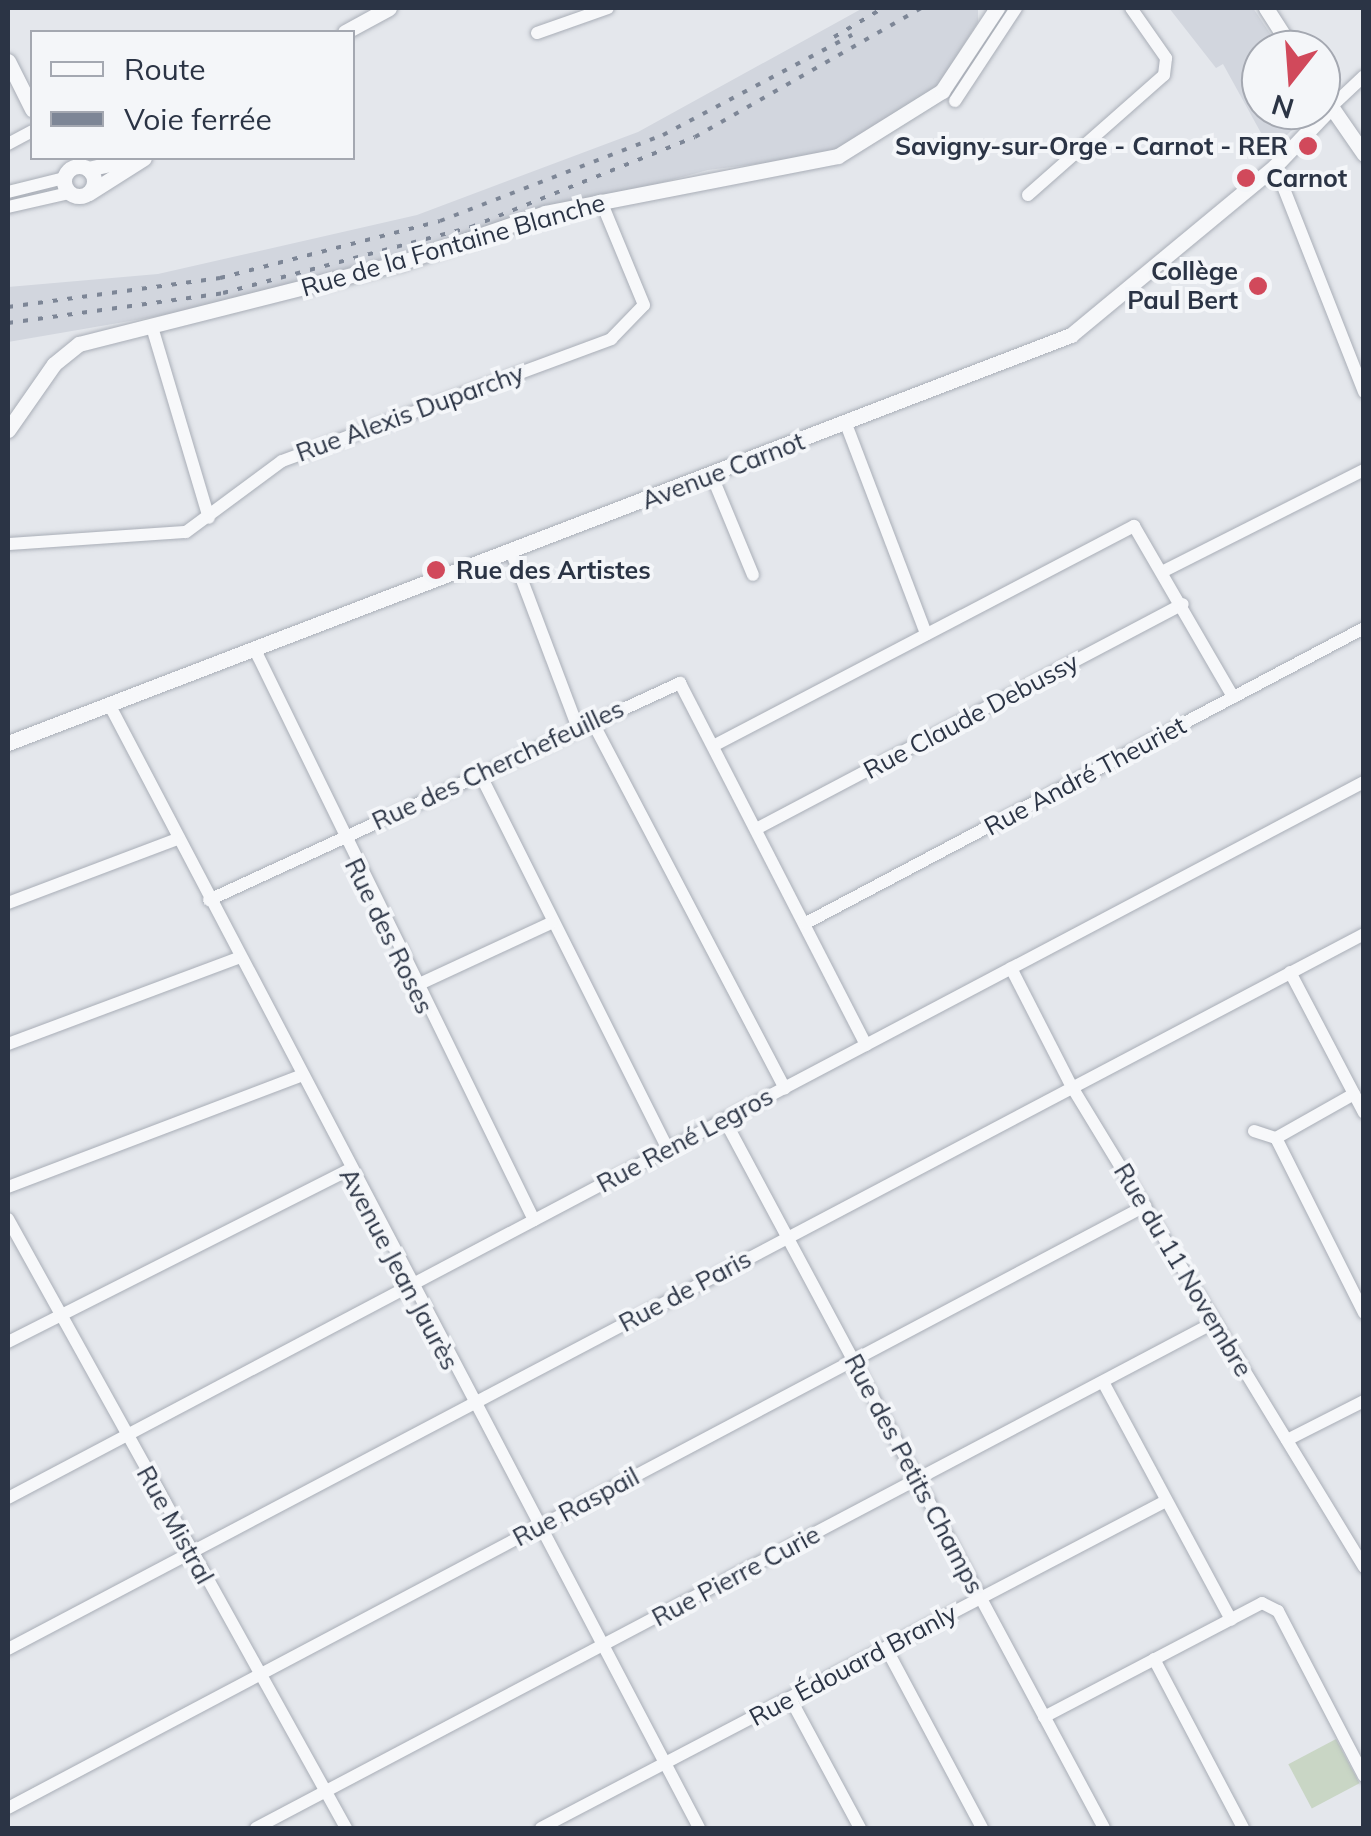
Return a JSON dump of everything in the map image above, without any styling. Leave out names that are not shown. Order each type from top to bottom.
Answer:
[{"type":"street","points":[[349,30],[389,8]]},
{"type":"street","points":[[537,33],[608,8]]},
{"type":"street","name":"Rue de la Fontaine Blanche","points":[[8,430],[69,350],[601,201],[829,159],[942,91],[997,8]]},
{"type":"street","points":[[956,101],[1016,8]]},
{"type":"street","points":[[1028,195],[1164,75],[1166,58],[1131,8]]},
{"type":"street","points":[[1266,8],[1280,30]]},
{"type":"street","points":[[8,60],[30,105]]},
{"type":"street","name":"Avenue Carnot","points":[[1341,90],[1364,76]]},
{"type":"street","points":[[1341,121],[1364,154]]},
{"type":"street","name":"Avenue Carnot","points":[[8,743],[1071,335],[1275,166],[1302,130]]},
{"type":"street","points":[[8,144],[30,132]]},
{"type":"street","points":[[55,160],[66,186]]},
{"type":"street","points":[[78,164],[117,160]]},
{"type":"street","points":[[8,192],[66,186],[90,192],[141,160]]},
{"type":"street","points":[[8,207],[66,186],[78,164]]},
{"type":"street","points":[[78,164],[90,192]]},
{"type":"street","points":[[1275,166],[1364,392]]},
{"type":"street","name":"Rue Alexis Duparchy","points":[[8,544],[186,532],[282,461],[611,339],[638,318],[642,300],[601,201]]},
{"type":"street","points":[[152,327],[209,518]]},
{"type":"street","points":[[846,424],[926,634]]},
{"type":"street","points":[[1166,570],[1364,470]]},
{"type":"street","points":[[712,476],[753,574]]},
{"type":"street","points":[[866,1045],[714,745],[1138,526],[1166,570],[1233,697]]},
{"type":"street","points":[[510,551],[578,728]]},
{"type":"street","name":"Rue Claude Debussy","points":[[758,828],[1183,604]]},
{"type":"street","name":"Rue André Theuriet","points":[[806,922],[1364,628]]},
{"type":"street","name":"Rue des Roses","points":[[254,648],[341,838],[534,1220]]},
{"type":"street","name":"Rue des Cherchefeuilles","points":[[209,900],[680,683],[714,745]]},
{"type":"street","name":"Avenue Jean Jaurès","points":[[109,704],[346,1170],[699,1828]]},
{"type":"street","points":[[592,721],[785,1088]]},
{"type":"street","points":[[480,774],[551,923],[668,1150]]},
{"type":"street","name":"Rue René Legros","points":[[8,1498],[1364,782]]},
{"type":"street","points":[[8,903],[177,839]]},
{"type":"street","points":[[414,987],[551,923]]},
{"type":"street","name":"Rue de Paris","points":[[8,1650],[1364,934]]},
{"type":"street","points":[[8,1044],[238,958]]},
{"type":"street","name":"Rue du 11 Novembre","points":[[1011,968],[1072,1087],[1364,1567]]},
{"type":"street","points":[[1290,972],[1364,1113]]},
{"type":"street","points":[[8,1187],[298,1077]]},
{"type":"street","points":[[1254,1132],[1276,1138],[1354,1094]]},
{"type":"street","name":"Rue des Petits Champs","points":[[724,1119],[1104,1828]]},
{"type":"street","points":[[1276,1138],[1364,1313]]},
{"type":"street","points":[[8,1342],[346,1170]]},
{"type":"street","name":"Rue Raspail","points":[[8,1808],[1144,1206]]},
{"type":"street","name":"Rue Mistral","points":[[8,1219],[125,1436],[346,1828]]},
{"type":"street","name":"Rue Pierre Curie","points":[[256,1828],[1215,1322]]},
{"type":"street","points":[[1104,1382],[1230,1620]]},
{"type":"street","points":[[1286,1440],[1364,1401]]},
{"type":"street","name":"Rue Édouard Branly","points":[[540,1828],[1166,1501]]},
{"type":"street","points":[[1044,1717],[1262,1603],[1278,1610],[1364,1776]]},
{"type":"street","points":[[886,1648],[982,1828]]},
{"type":"street","points":[[1154,1660],[1243,1828]]},
{"type":"street","points":[[790,1698],[860,1828]]},
{"type":"shaded area","points":[[863,8],[978,8],[978,22],[938,86],[828,155],[708,170],[194,310],[8,342],[8,287],[158,274],[417,215],[638,132]]},
{"type":"shaded area","points":[[1169,8],[1253,8],[1268,30],[1241,30],[1241,97],[1223,64],[1216,68]]},
{"type":"shaded area","points":[[1259,130],[1292,130],[1271,151]]},
{"type":"green space","points":[[1336,1739],[1359,1783],[1312,1808],[1288,1764]]},
{"type":"railway","points":[[834,37],[883,8]]},
{"type":"railway","points":[[8,323],[223,293],[471,227],[695,137],[921,8]]},
{"type":"railway","points":[[8,307],[220,278],[440,221],[663,135],[852,35]]},
{"type":"place","name":"Savigny-sur-Orge - Carnot - RER","points":[[1308,146]]},
{"type":"place","name":"Carnot","points":[[1246,178]]},
{"type":"place","name":"Collège Paul Bert","points":[[1258,286]]},
{"type":"place","name":"Rue des Artistes","points":[[436,570]]}]
